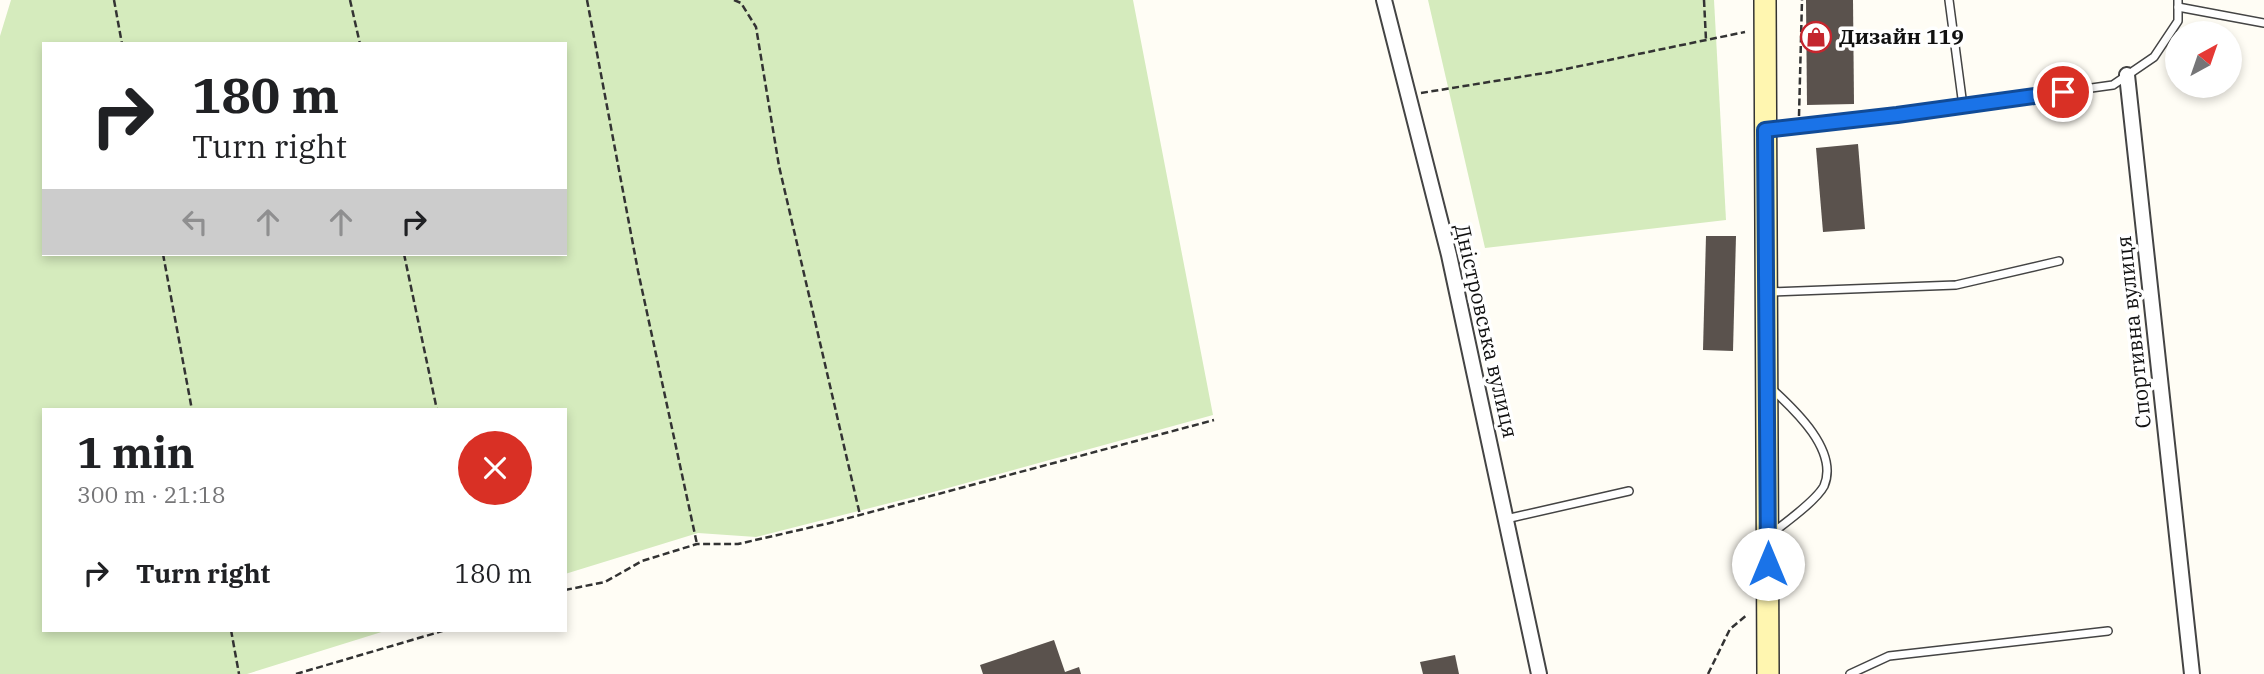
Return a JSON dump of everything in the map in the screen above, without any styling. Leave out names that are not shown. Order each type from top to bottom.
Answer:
[{"type":"main road","points":[[1765,0],[1768,674]]},
{"type":"street","name":"Дністровська вулиця","points":[[1384,0],[1448,255],[1539,674]]},
{"type":"street","name":"Спортивна вулиця","points":[[2127,75],[2192,674]]},
{"type":"lane","points":[[1949,0],[1963,106]]},
{"type":"lane","points":[[1765,130],[2113,85],[2154,57],[2178,21],[2178,3],[2264,23]]},
{"type":"lane","points":[[1766,292],[1956,285],[2059,261]]},
{"type":"lane","points":[[1767,385],[1796,411],[1818,440],[1826,462],[1824,485],[1803,509],[1768,536]]},
{"type":"lane","points":[[1506,519],[1629,491]]},
{"type":"lane","points":[[1850,674],[1889,656],[2108,631]]},
{"type":"path","points":[[114,0],[122,42]]},
{"type":"path","points":[[350,0],[360,42]]},
{"type":"path","points":[[587,0],[638,271],[697,544]]},
{"type":"path","points":[[734,0],[741,3],[756,27],[779,166],[860,515]]},
{"type":"path","points":[[1704,0],[1706,40]]},
{"type":"path","points":[[1799,125],[1802,0]]},
{"type":"path","points":[[1408,95],[1551,72],[1752,31]]},
{"type":"path","points":[[163,256],[191,408]]},
{"type":"path","points":[[404,256],[437,408]]},
{"type":"path","points":[[567,590],[606,582],[642,561],[697,544],[738,544],[860,515],[1214,420]]},
{"type":"path","points":[[1708,674],[1730,629],[1751,612]]},
{"type":"path","points":[[231,632],[239,674]]},
{"type":"path","points":[[296,674],[439,632]]},
{"type":"green space","points":[[11,0],[1133,0],[1213,415],[937,491],[756,537],[698,533],[567,573],[567,408],[42,408],[42,632],[382,632],[247,674],[0,674],[0,36]]},
{"type":"green space","points":[[1428,0],[1714,0],[1726,220],[1485,248]]},
{"type":"building","points":[[1806,0],[1853,0],[1854,104],[1807,105]]},
{"type":"building","points":[[1858,144],[1865,229],[1823,232],[1816,148]]},
{"type":"building","points":[[1706,236],[1736,236],[1733,351],[1703,350]]},
{"type":"building","points":[[1054,640],[1065,672],[1079,667],[1081,674],[983,674],[980,665]]},
{"type":"building","points":[[1455,655],[1459,674],[1423,674],[1420,662]]},
{"type":"place","name":"Дизайн 119","points":[[1816,37]]},
{"type":"route","points":[[1768,564],[1765,130],[2063,92]]}]
